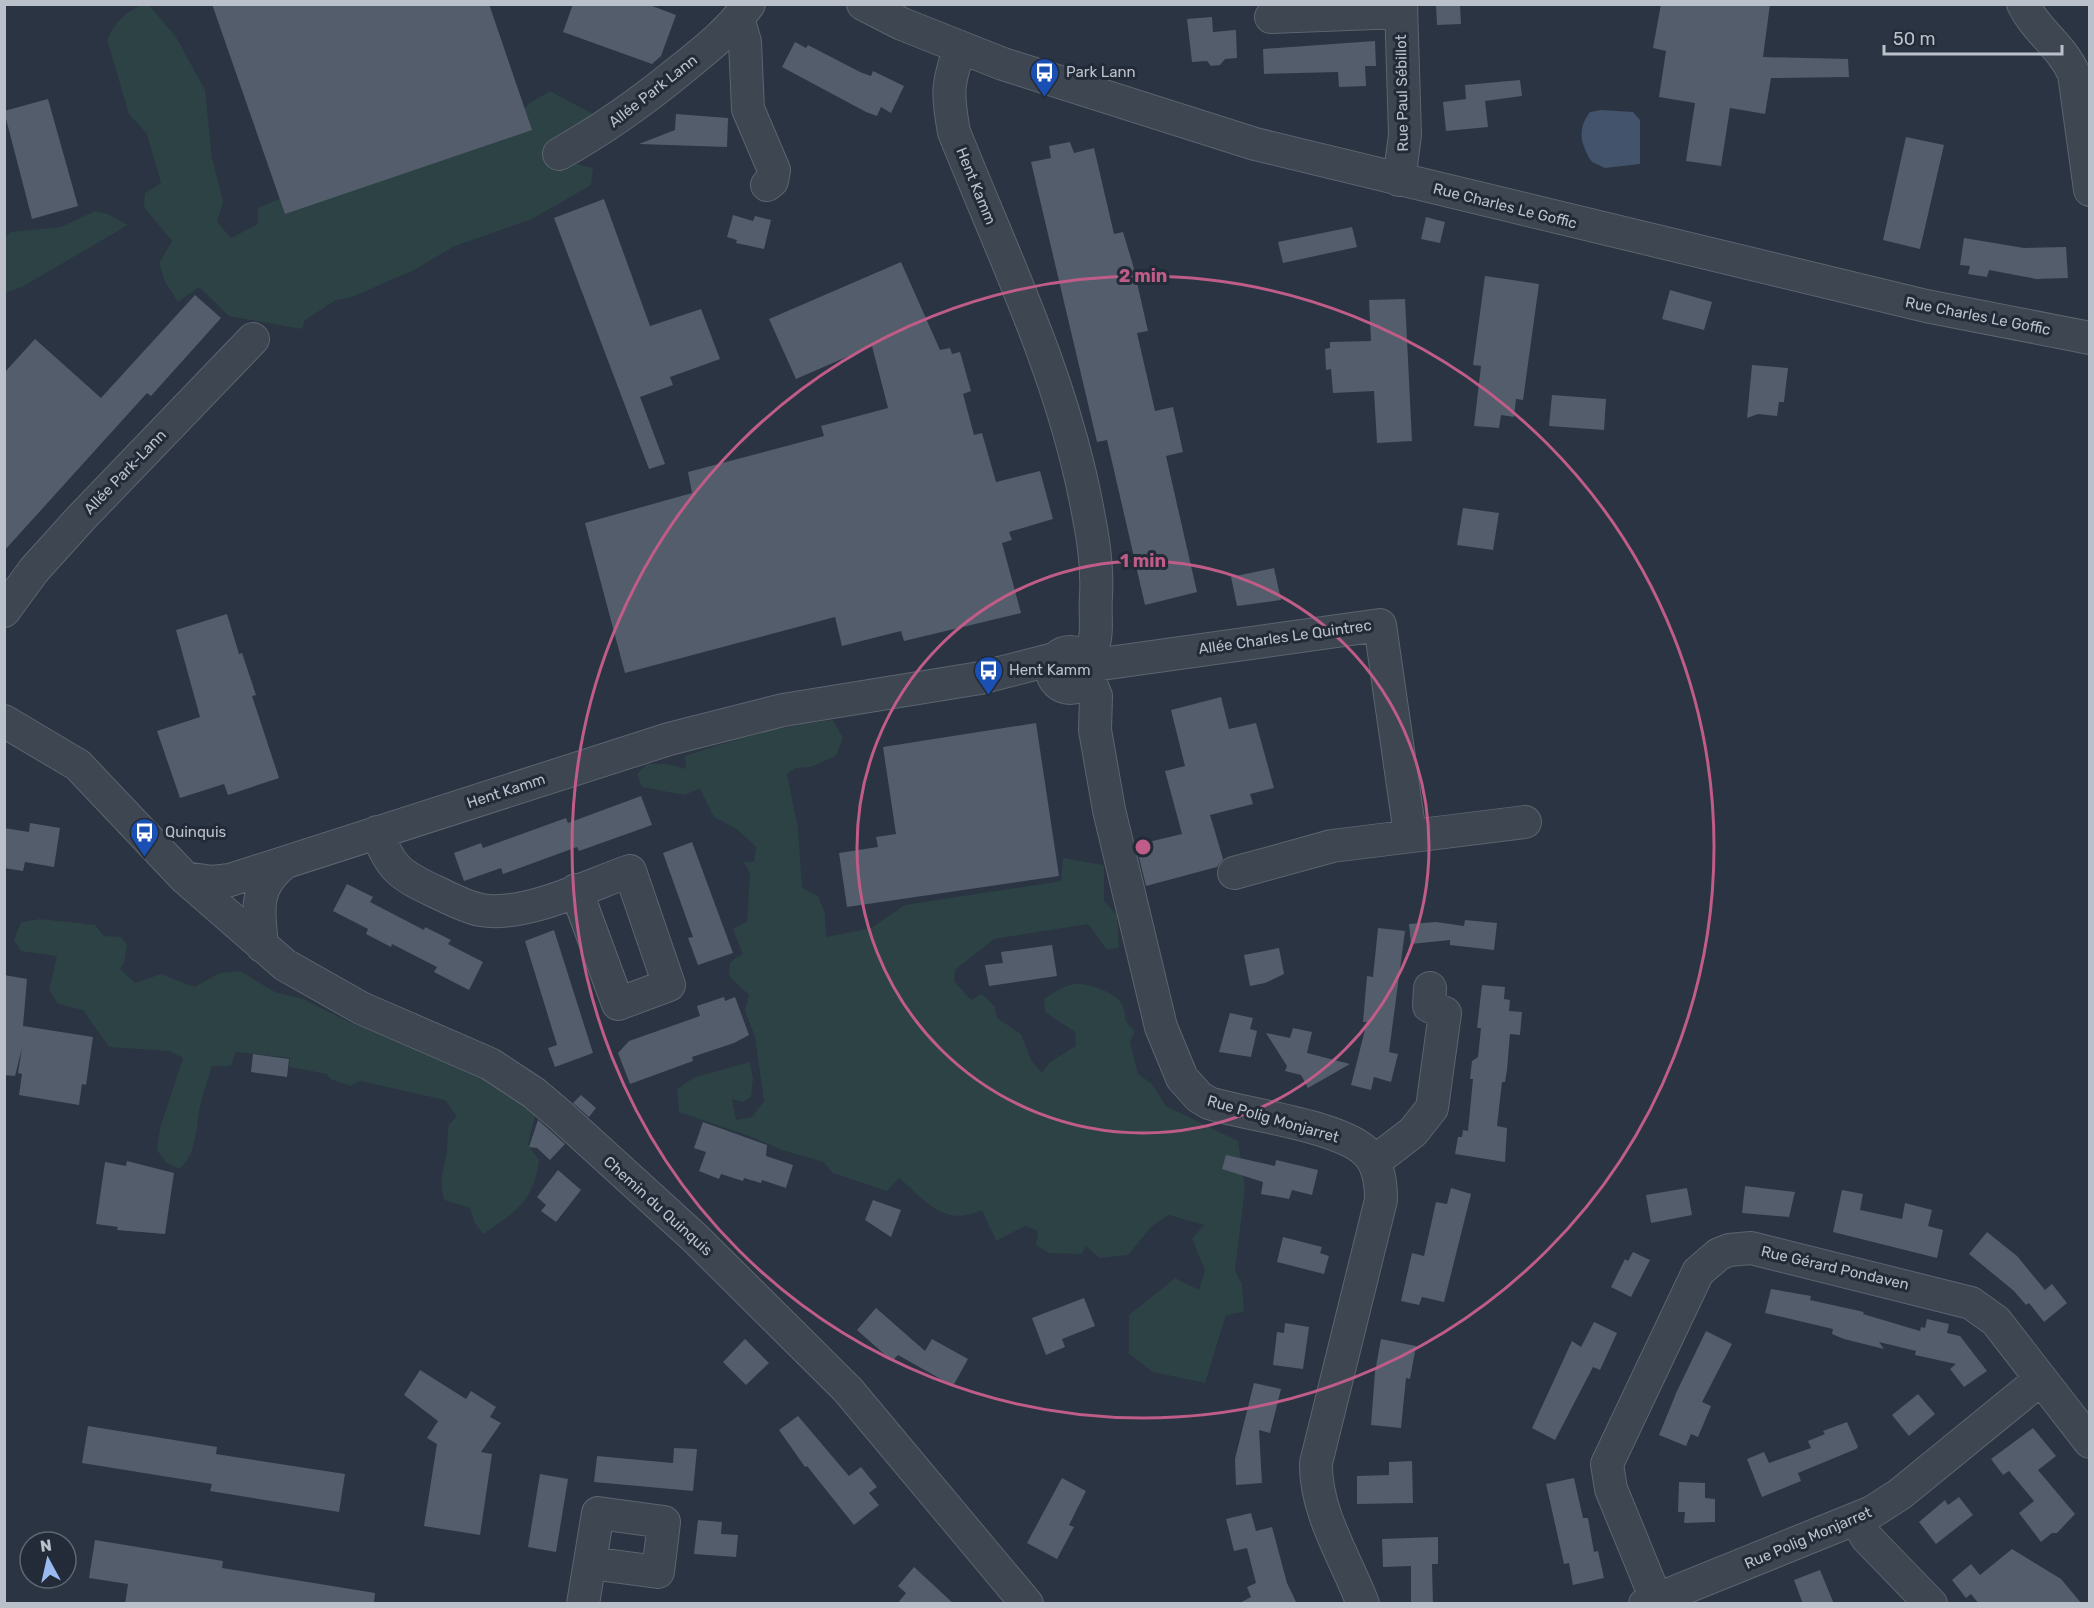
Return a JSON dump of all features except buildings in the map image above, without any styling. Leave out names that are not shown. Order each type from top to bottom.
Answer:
[{"type":"street","name":"Rue Charles Le Goffic","points":[[863,4],[960,48],[1036,76],[1210,131],[1399,180],[1926,306],[2090,338]]},
{"type":"street","name":"Rue Charles Le Goffic","points":[[898,4],[931,35]]},
{"type":"street","points":[[2023,4],[2038,28],[2068,59],[2074,74],[2090,190]]},
{"type":"street","points":[[1271,17],[1401,8]]},
{"type":"street","name":"Rue Paul Sébillot","points":[[1399,180],[1405,135],[1401,8]]},
{"type":"street","name":"Allée Park Lann","points":[[559,154],[592,136],[635,106],[722,36],[743,11]]},
{"type":"street","name":"Allée Park Lann","points":[[743,11],[747,110],[774,170],[772,181],[767,185]]},
{"type":"street","name":"Hent Kamm","points":[[213,904],[272,875],[377,832],[724,723],[783,710],[980,678],[1072,669],[1096,638],[1096,556],[1091,526],[1066,420],[1035,332],[954,132],[948,82],[960,48]]},
{"type":"street","name":"Allée Park-Lann","points":[[4,611],[34,570],[74,526],[253,339]]},
{"type":"street","name":"Allée Charles Le Quintrec","points":[[1072,669],[1380,625],[1410,834]]},
{"type":"street","name":"Rue Polig Monjarret","points":[[1072,669],[1096,696],[1095,730],[1120,864],[1155,1008],[1166,1042],[1182,1077],[1199,1097],[1209,1103],[1334,1135],[1364,1149],[1374,1162]]},
{"type":"street","name":"Chemin du Quinquis","points":[[4,721],[78,765],[184,878],[285,965],[332,994],[490,1064],[534,1093],[560,1115],[695,1238],[836,1377],[901,1450],[1027,1604]]},
{"type":"street","points":[[1234,873],[1332,846],[1410,834],[1525,822]]},
{"type":"street","points":[[377,832],[387,858],[400,874],[472,908],[508,911],[576,890]]},
{"type":"street","points":[[262,946],[259,915],[272,875]]},
{"type":"street","name":"Hent Kamm","points":[[184,878],[212,882],[272,875]]},
{"type":"street","points":[[1363,1604],[1325,1513],[1317,1487],[1316,1463],[1381,1200],[1380,1180],[1374,1162],[1413,1132],[1432,1108],[1445,1013],[1429,1005],[1430,988]]},
{"type":"street","name":"Rue Gérard Pondaven","points":[[1653,1602],[1611,1489],[1607,1464],[1698,1272],[1710,1259],[1729,1250],[1765,1251],[1971,1303],[1996,1321],[2090,1442]]},
{"type":"street","name":"Rue Polig Monjarret","points":[[1653,1602],[1856,1520],[1900,1494],[2041,1379]]},
{"type":"street","points":[[1856,1520],[1867,1538],[1931,1604]]},
{"type":"street","points":[[583,1604],[590,1563]]},
{"type":"green space","points":[[145,4],[149,5],[176,37],[205,90],[212,158],[223,202],[217,222],[231,238],[258,224],[258,208],[306,187],[514,123],[528,104],[550,91],[604,120],[573,163],[593,168],[591,185],[532,219],[455,246],[414,270],[352,297],[336,300],[305,320],[302,329],[229,316],[199,287],[178,302],[165,282],[159,263],[172,241],[144,207],[145,193],[161,183],[147,134],[129,114],[107,40],[113,28],[122,18]]},
{"type":"green space","points":[[95,211],[108,214],[128,225],[22,287],[5,293],[5,237],[11,232],[61,227]]},
{"type":"green space","points":[[833,720],[843,738],[836,756],[811,767],[796,768],[787,774],[798,828],[802,888],[818,896],[825,913],[826,937],[871,928],[905,905],[1061,881],[1063,858],[1104,865],[1104,901],[1117,915],[1119,947],[1107,950],[1088,924],[994,939],[955,970],[954,981],[971,1000],[982,994],[995,1007],[997,1018],[1021,1034],[1031,1060],[1042,1073],[1050,1062],[1076,1046],[1075,1032],[1045,1012],[1044,999],[1074,984],[1089,985],[1108,992],[1121,1003],[1127,1023],[1135,1031],[1130,1042],[1138,1074],[1152,1084],[1166,1106],[1238,1141],[1245,1188],[1235,1271],[1242,1284],[1244,1312],[1226,1315],[1205,1383],[1153,1372],[1129,1354],[1129,1315],[1175,1278],[1199,1290],[1205,1270],[1192,1239],[1204,1225],[1169,1215],[1151,1227],[1128,1255],[1099,1258],[1086,1246],[1082,1254],[1049,1253],[1036,1245],[1038,1231],[1025,1226],[996,1241],[982,1210],[969,1215],[946,1214],[927,1203],[899,1178],[887,1191],[833,1173],[823,1162],[782,1150],[752,1137],[679,1112],[677,1089],[695,1077],[750,1062],[753,1079],[751,1097],[743,1102],[732,1099],[736,1120],[752,1117],[764,1101],[755,1037],[745,1011],[749,995],[729,976],[730,962],[743,954],[733,929],[747,922],[750,873],[744,862],[754,862],[756,847],[737,829],[714,817],[700,789],[684,795],[642,787],[637,774],[647,764],[668,764],[686,769],[685,756],[776,729]]},
{"type":"green space","points":[[40,919],[95,925],[104,936],[121,937],[127,945],[124,963],[120,969],[135,983],[161,974],[194,987],[220,973],[240,971],[275,992],[303,999],[351,1023],[447,1056],[536,1111],[528,1145],[539,1160],[533,1186],[528,1196],[505,1219],[483,1234],[475,1223],[470,1208],[444,1200],[442,1178],[448,1127],[457,1117],[445,1100],[360,1081],[351,1086],[330,1079],[327,1074],[289,1067],[290,1058],[236,1052],[231,1066],[212,1066],[201,1102],[193,1146],[186,1161],[180,1169],[166,1163],[157,1150],[160,1128],[183,1058],[169,1051],[109,1047],[83,1010],[58,1004],[49,990],[57,956],[21,951],[14,940],[21,922]]},
{"type":"water","points":[[1601,110],[1633,112],[1640,120],[1640,164],[1605,168],[1592,162],[1583,143],[1583,124],[1590,112]]},
{"type":"place","name":"Park Lann","points":[[1045,98]]},
{"type":"place","name":"Hent Kamm","points":[[988,696]]},
{"type":"place","name":"Quinquis","points":[[144,858]]}]
